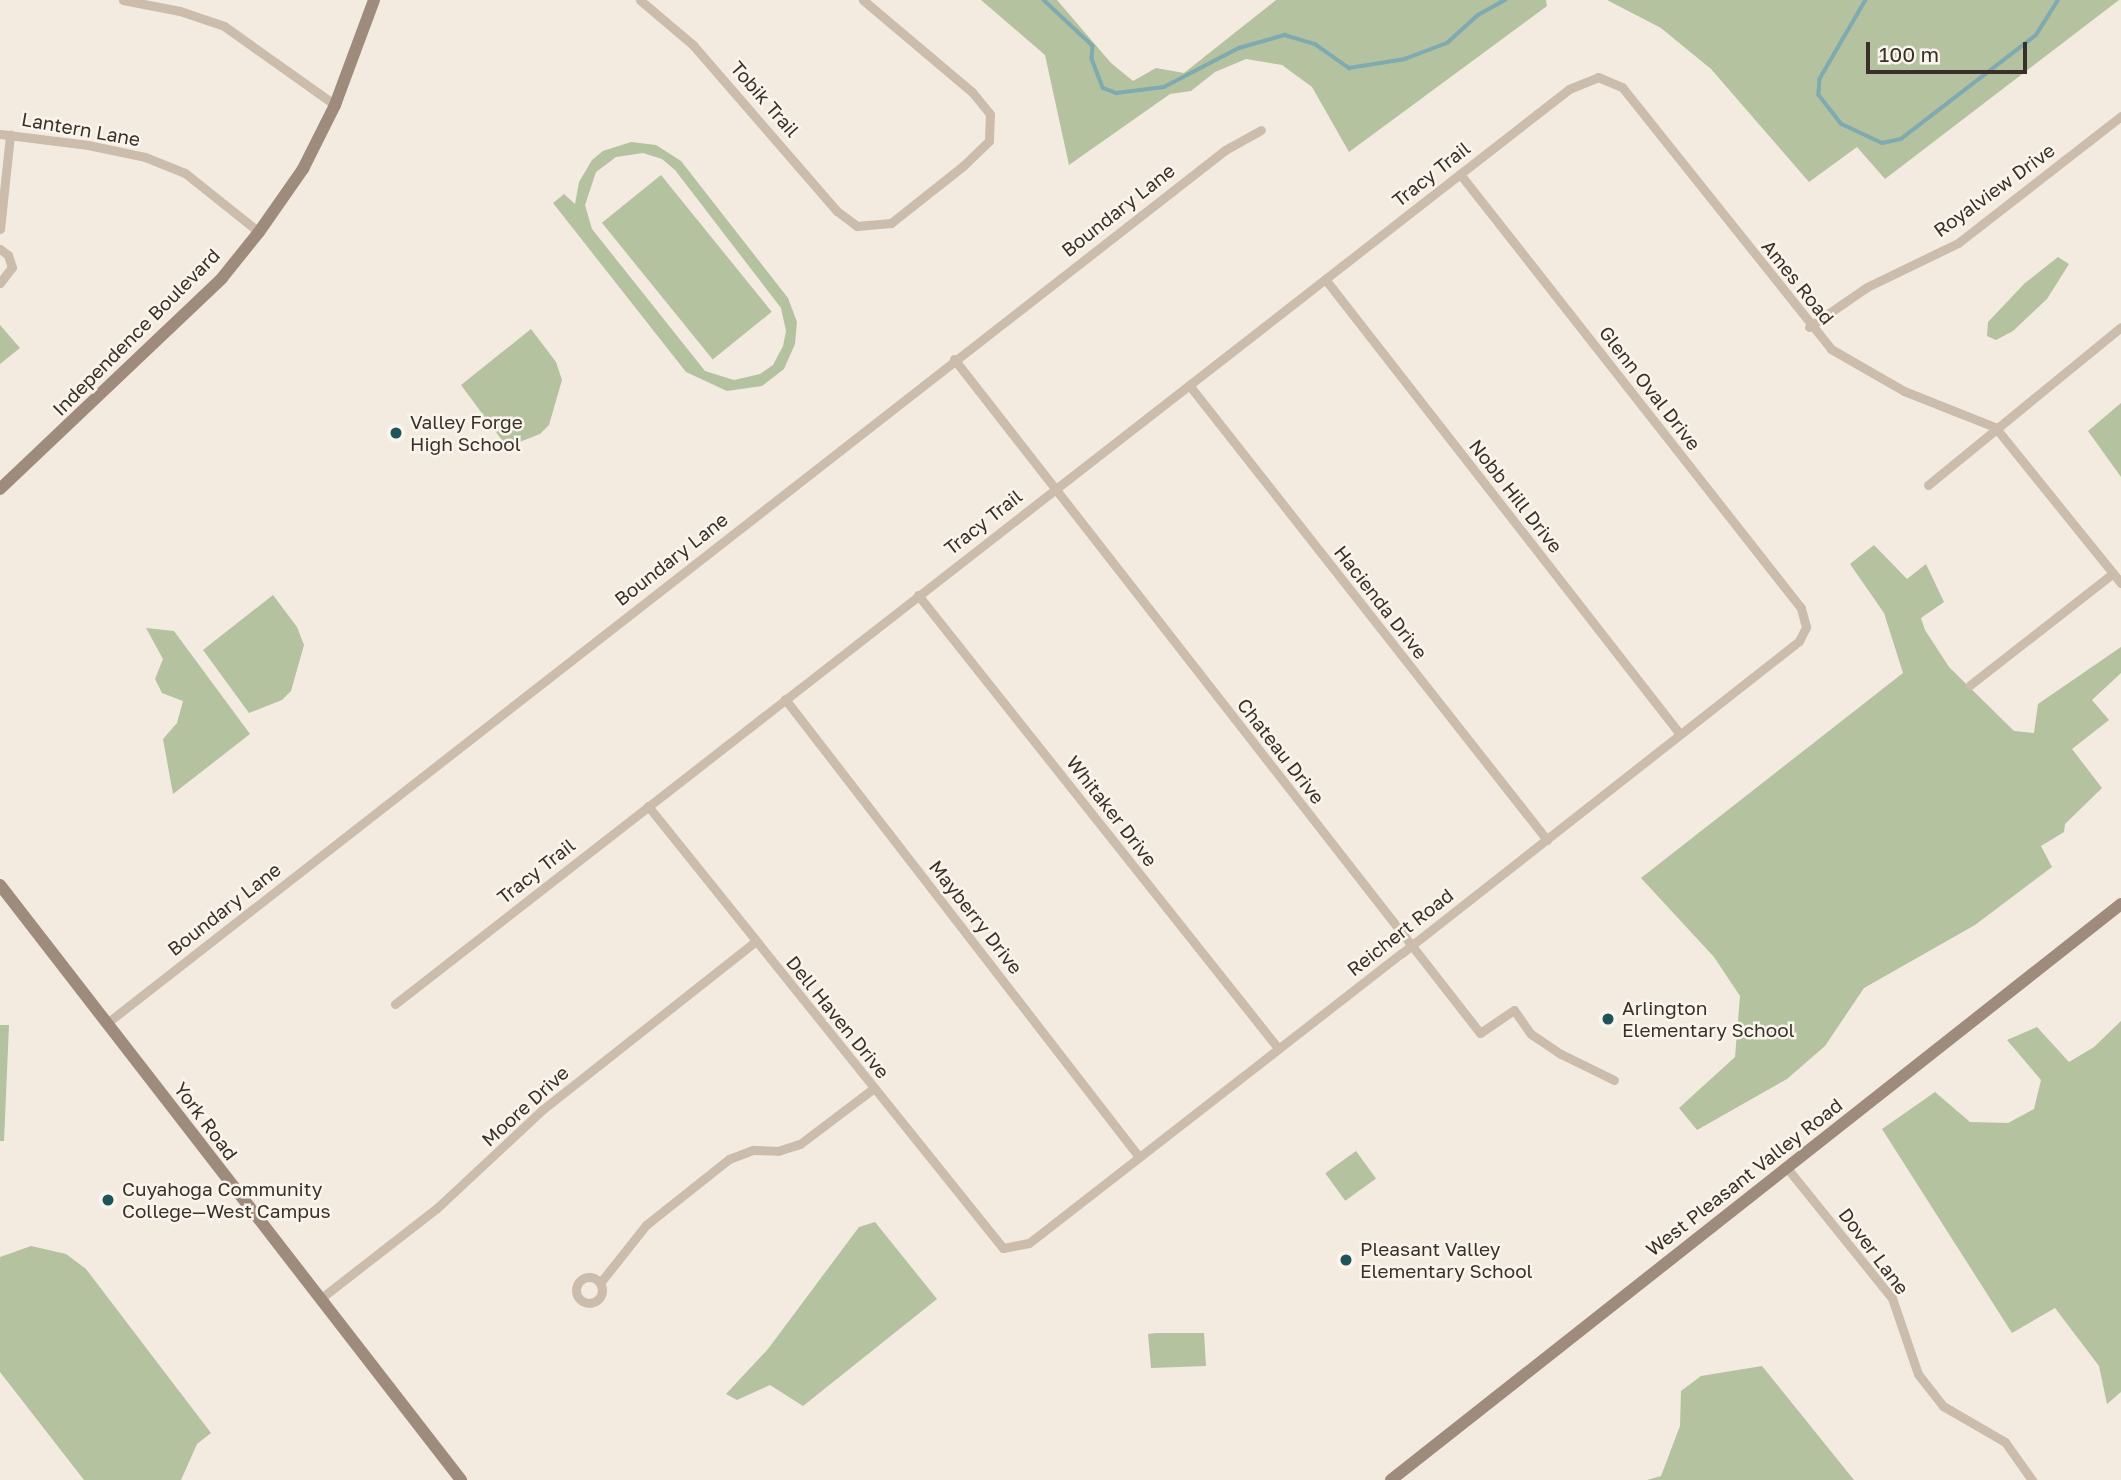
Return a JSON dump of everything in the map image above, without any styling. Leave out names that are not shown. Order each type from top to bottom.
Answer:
[{"type":"main road","name":"Independence Boulevard","points":[[0,489],[213,288],[258,232],[303,169],[335,105],[374,0]]},
{"type":"main road","name":"York Road","points":[[0,885],[461,1480]]},
{"type":"main road","name":"West Pleasant Valley Road","points":[[1391,1480],[2121,904]]},
{"type":"street","points":[[123,0],[180,11],[224,26],[335,105]]},
{"type":"street","name":"Tobik Trail","points":[[640,0],[693,45],[836,211],[857,226],[891,223],[963,166],[989,141],[990,114],[972,92],[863,0]]},
{"type":"street","name":"Tracy Trail","points":[[396,1004],[1569,89],[1598,77]]},
{"type":"street","name":"Ames Road","points":[[1598,77],[1622,86],[1809,327],[1831,349],[1904,391],[1995,427]]},
{"type":"street","name":"Royalview Drive","points":[[1809,327],[1867,287],[1958,243],[2121,116]]},
{"type":"street","name":"Boundary Lane","points":[[107,1023],[954,359],[1225,150],[1261,130]]},
{"type":"street","points":[[0,229],[5,134]]},
{"type":"street","name":"Lantern Lane","points":[[5,134],[88,145],[175,169],[258,232]]},
{"type":"street","name":"Glenn Oval Drive","points":[[1460,174],[1801,608],[1806,627]]},
{"type":"street","points":[[0,249],[8,255],[12,267],[0,283]]},
{"type":"street","name":"Nobb Hill Drive","points":[[1325,279],[1680,734]]},
{"type":"street","points":[[1928,485],[1995,427],[2121,327]]},
{"type":"street","name":"Chateau Drive","points":[[954,359],[1480,1033],[1514,1010],[1531,1034],[1561,1054],[1614,1080]]},
{"type":"street","name":"Hacienda Drive","points":[[1189,385],[1547,840]]},
{"type":"street","points":[[1995,427],[2111,576],[2121,583]]},
{"type":"street","points":[[1970,685],[2111,576]]},
{"type":"street","name":"Whitaker Drive","points":[[918,595],[1278,1048]]},
{"type":"street","name":"Reichert Road","points":[[1003,1248],[1029,1243],[1799,641],[1806,627]]},
{"type":"street","name":"Mayberry Drive","points":[[785,699],[1139,1157]]},
{"type":"street","name":"Dell Haven Drive","points":[[648,806],[1003,1248]]},
{"type":"street","name":"Moore Drive","points":[[320,1299],[454,1193],[542,1110],[755,942]]},
{"type":"street","points":[[600,1283],[646,1224],[729,1159],[753,1150],[778,1151],[800,1144],[874,1088]]},
{"type":"street","name":"Dover Lane","points":[[1787,1168],[1892,1298],[1918,1374],[1943,1406],[2005,1442],[2032,1480]]},
{"type":"green space","points":[[981,0],[1057,0],[1111,63],[1133,81],[1156,68],[1184,73],[1276,0],[1546,0],[1547,6],[1349,152],[1312,87],[1282,65],[1246,59],[1215,72],[1191,91],[1170,94],[1069,165],[1045,55]]},
{"type":"green space","points":[[1607,0],[2119,0],[1885,179],[1857,147],[1809,182],[1711,69],[1661,28]]},
{"type":"green space","points":[[631,142],[656,145],[681,161],[788,298],[797,322],[795,344],[784,369],[762,386],[727,391],[686,372],[553,203],[564,194],[575,204],[579,182],[592,160],[603,151]],"holes":[[[643,153],[662,159],[675,170],[781,308],[786,331],[783,346],[773,365],[760,374],[734,380],[705,371],[592,229],[585,205],[596,172],[616,157]]]},
{"type":"green space","points":[[661,175],[772,312],[713,360],[602,223]]},
{"type":"green space","points":[[2058,257],[2069,264],[2047,299],[2013,331],[1996,340],[1987,336],[1988,322],[2025,283]]},
{"type":"green space","points":[[0,325],[20,348],[0,364]]},
{"type":"green space","points":[[531,329],[556,362],[562,380],[549,425],[540,434],[507,447],[461,385]]},
{"type":"green space","points":[[2121,403],[2121,477],[2088,431]]},
{"type":"green space","points":[[1874,545],[1907,579],[1926,564],[1944,602],[1921,618],[1925,630],[1949,667],[2014,731],[2034,733],[2038,704],[2121,647],[2121,673],[2092,700],[2109,720],[2072,749],[2102,788],[2065,824],[2064,832],[2041,846],[2052,867],[1975,925],[1864,988],[1825,1046],[1787,1079],[1697,1130],[1679,1108],[1735,1057],[1740,996],[1714,957],[1641,878],[1903,673],[1884,613],[1850,564]]},
{"type":"green space","points":[[273,595],[297,627],[304,645],[291,691],[282,700],[249,713],[203,650]]},
{"type":"green space","points":[[146,628],[174,631],[250,734],[173,794],[163,739],[177,723],[183,701],[162,693],[155,679],[163,659]]},
{"type":"green space","points":[[2121,1021],[2121,1392],[2107,1404],[2099,1366],[2055,1308],[2012,1333],[1882,1129],[1935,1092],[1970,1122],[2008,1123],[2034,1109],[2041,1080],[2007,1040],[2037,1027],[2069,1062],[2094,1047]]},
{"type":"green space","points":[[0,1025],[9,1025],[4,1141],[0,1141]]},
{"type":"green space","points":[[1356,1151],[1376,1179],[1345,1201],[1325,1173]]},
{"type":"green space","points":[[875,1222],[937,1299],[803,1406],[770,1385],[737,1400],[726,1394],[768,1349],[859,1227]]},
{"type":"green space","points":[[31,1246],[66,1254],[86,1269],[211,1433],[197,1444],[181,1480],[84,1480],[0,1372],[0,1257]]},
{"type":"green space","points":[[1204,1333],[1206,1366],[1151,1368],[1148,1334]]},
{"type":"green space","points":[[1762,1366],[1854,1480],[1647,1480],[1661,1476],[1680,1426],[1681,1391],[1701,1376]]},
{"type":"waterway","points":[[1044,0],[1093,46],[1092,59],[1103,88],[1116,93],[1164,87],[1239,48],[1285,35],[1315,44],[1349,68],[1405,59],[1447,43],[1478,15],[1505,0]]},
{"type":"waterway","points":[[1866,0],[1820,79],[1819,95],[1842,124],[1882,143],[1901,139],[2036,35],[2058,0]]},
{"type":"place","name":"Valley Forge High School","points":[[396,433]]},
{"type":"place","name":"Arlington Elementary School","points":[[1608,1019]]},
{"type":"place","name":"Cuyahoga Community College—West Campus","points":[[108,1200]]},
{"type":"place","name":"Pleasant Valley Elementary School","points":[[1346,1260]]}]
